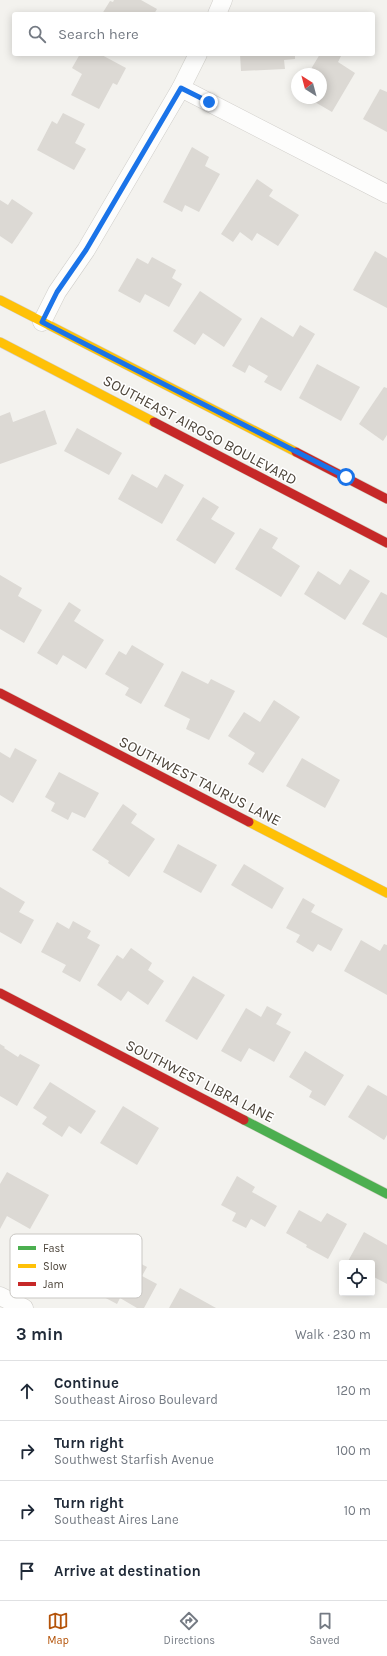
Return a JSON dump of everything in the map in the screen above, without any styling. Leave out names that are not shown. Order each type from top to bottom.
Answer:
[{"type":"main road","name":"SOUTHEAST AIROSO BOULEVARD","points":[[0,300],[387,499]]},
{"type":"main road","name":"SOUTHEAST AIROSO BOULEVARD","points":[[0,342],[387,543]]},
{"type":"main road","name":"SOUTHWEST TAURUS LANE","points":[[0,693],[387,893]]},
{"type":"main road","name":"SOUTHWEST LIBRA LANE","points":[[0,993],[387,1194]]},
{"type":"street","points":[[218,12],[223,0]]},
{"type":"street","points":[[42,322],[57,292],[86,250],[181,88],[197,56]]},
{"type":"street","points":[[181,88],[387,194]]},
{"type":"street","points":[[0,1296],[24,1308]]},
{"type":"building","points":[[114,0],[141,0],[157,9],[155,12],[103,12],[110,1],[113,2]]},
{"type":"building","points":[[79,56],[104,56],[126,68],[117,85],[113,83],[99,109],[71,95],[82,74],[72,68]]},
{"type":"building","points":[[240,56],[295,56],[295,59],[284,60],[285,69],[241,71]]},
{"type":"building","points":[[319,56],[341,56],[338,62],[355,73],[332,112],[318,104],[327,104],[327,68],[312,68]]},
{"type":"building","points":[[380,89],[387,92],[387,132],[363,119]]},
{"type":"building","points":[[63,113],[85,124],[75,143],[86,149],[74,170],[37,150],[52,121],[57,124]]},
{"type":"building","points":[[192,147],[209,157],[205,166],[220,174],[199,212],[185,205],[182,212],[163,202]]},
{"type":"building","points":[[257,179],[273,190],[269,196],[299,215],[278,246],[257,233],[252,241],[240,232],[233,242],[221,234]]},
{"type":"building","points":[[12,199],[33,213],[12,244],[0,236],[0,200],[8,205]]},
{"type":"building","points":[[375,251],[387,258],[387,308],[353,290]]},
{"type":"building","points":[[152,257],[176,270],[172,278],[182,284],[169,307],[145,294],[140,303],[118,291],[137,258],[148,264]]},
{"type":"building","points":[[200,291],[242,319],[224,347],[203,333],[195,345],[173,331]]},
{"type":"building","points":[[261,317],[293,337],[300,325],[315,334],[281,391],[264,382],[268,376],[249,365],[245,373],[232,366]]},
{"type":"building","points":[[317,364],[360,387],[341,421],[299,398]]},
{"type":"building","points":[[384,387],[387,388],[387,435],[383,441],[359,424]]},
{"type":"building","points":[[45,410],[57,444],[0,464],[0,416],[10,412],[13,422]]},
{"type":"building","points":[[77,428],[122,453],[109,475],[64,451]]},
{"type":"building","points":[[132,474],[157,488],[165,474],[184,485],[162,524],[118,499]]},
{"type":"building","points":[[203,497],[219,507],[211,519],[235,533],[215,564],[176,540]]},
{"type":"building","points":[[260,528],[278,538],[272,548],[300,566],[281,597],[235,569]]},
{"type":"building","points":[[350,569],[370,581],[345,620],[304,594],[318,571],[340,585]]},
{"type":"building","points":[[0,575],[22,588],[18,596],[42,610],[24,643],[0,629]]},
{"type":"building","points":[[381,592],[387,595],[387,638],[362,624]]},
{"type":"building","points":[[69,602],[81,610],[74,621],[104,640],[86,669],[63,655],[57,665],[37,653]]},
{"type":"building","points":[[132,645],[164,664],[141,704],[125,695],[129,688],[105,674],[119,651],[126,655]]},
{"type":"building","points":[[182,671],[208,684],[211,679],[235,691],[209,740],[186,729],[190,719],[164,706]]},
{"type":"building","points":[[274,700],[300,717],[263,773],[248,764],[255,753],[228,736],[244,712],[260,722]]},
{"type":"building","points":[[15,748],[37,760],[13,803],[0,795],[0,752],[10,758]]},
{"type":"building","points":[[302,758],[340,780],[325,808],[286,786]]},
{"type":"building","points":[[59,772],[99,793],[85,818],[72,812],[68,820],[51,811],[55,803],[45,797]]},
{"type":"building","points":[[123,804],[137,814],[131,823],[155,839],[129,877],[92,850]]},
{"type":"building","points":[[178,844],[217,865],[201,893],[163,872]]},
{"type":"building","points":[[244,864],[284,888],[272,909],[231,885]]},
{"type":"building","points":[[0,887],[25,902],[19,912],[34,920],[21,944],[0,932]]},
{"type":"building","points":[[303,898],[315,905],[311,912],[343,929],[331,951],[318,944],[313,952],[296,942],[300,935],[286,928]]},
{"type":"building","points":[[73,921],[91,931],[87,938],[100,945],[80,982],[62,972],[66,965],[41,952],[57,922],[69,929]]},
{"type":"building","points":[[361,940],[380,951],[384,944],[387,945],[387,995],[344,971]]},
{"type":"building","points":[[131,948],[152,963],[148,970],[164,981],[148,1005],[128,991],[121,1001],[97,985],[117,955],[123,959]]},
{"type":"building","points":[[193,976],[225,995],[197,1040],[165,1021]]},
{"type":"building","points":[[267,1006],[282,1014],[276,1024],[291,1032],[274,1062],[249,1048],[241,1062],[221,1051],[246,1008],[261,1017]]},
{"type":"building","points":[[0,1044],[18,1057],[20,1054],[40,1065],[17,1106],[0,1096]]},
{"type":"building","points":[[305,1051],[344,1075],[325,1106],[309,1097],[312,1091],[289,1077]]},
{"type":"building","points":[[50,1082],[96,1111],[81,1134],[69,1126],[62,1137],[42,1124],[47,1117],[33,1108]]},
{"type":"building","points":[[368,1085],[387,1096],[387,1135],[384,1140],[348,1117]]},
{"type":"building","points":[[123,1106],[159,1128],[137,1165],[100,1143]]},
{"type":"building","points":[[7,1172],[49,1195],[30,1229],[7,1216],[0,1229],[0,1184]]},
{"type":"building","points":[[237,1176],[255,1187],[252,1192],[277,1206],[265,1227],[251,1219],[246,1228],[232,1221],[236,1213],[221,1205]]},
{"type":"building","points":[[299,1210],[321,1222],[327,1213],[347,1224],[328,1259],[306,1247],[307,1245],[286,1233]]},
{"type":"building","points":[[364,1232],[387,1245],[387,1284],[375,1278],[375,1260],[349,1260]]},
{"type":"building","points":[[142,1264],[147,1267],[142,1276]]},
{"type":"building","points":[[142,1276],[157,1284],[144,1308],[137,1308],[120,1298],[142,1298]]},
{"type":"building","points":[[180,1288],[216,1308],[169,1308]]},
{"type":"building","points":[[106,1298],[120,1298],[117,1304]]},
{"type":"traffic: fast","points":[[244,1120],[387,1194]]},
{"type":"traffic: slow","points":[[0,300],[296,452]]},
{"type":"traffic: slow","points":[[0,342],[154,422]]},
{"type":"traffic: slow","points":[[249,822],[387,893]]},
{"type":"traffic: jam","points":[[154,422],[387,543]]},
{"type":"traffic: jam","points":[[296,452],[387,499]]},
{"type":"traffic: jam","points":[[0,693],[249,822]]},
{"type":"traffic: jam","points":[[0,993],[244,1120]]},
{"type":"route","points":[[209,102],[181,88],[86,250],[57,292],[42,322],[346,477]]}]
